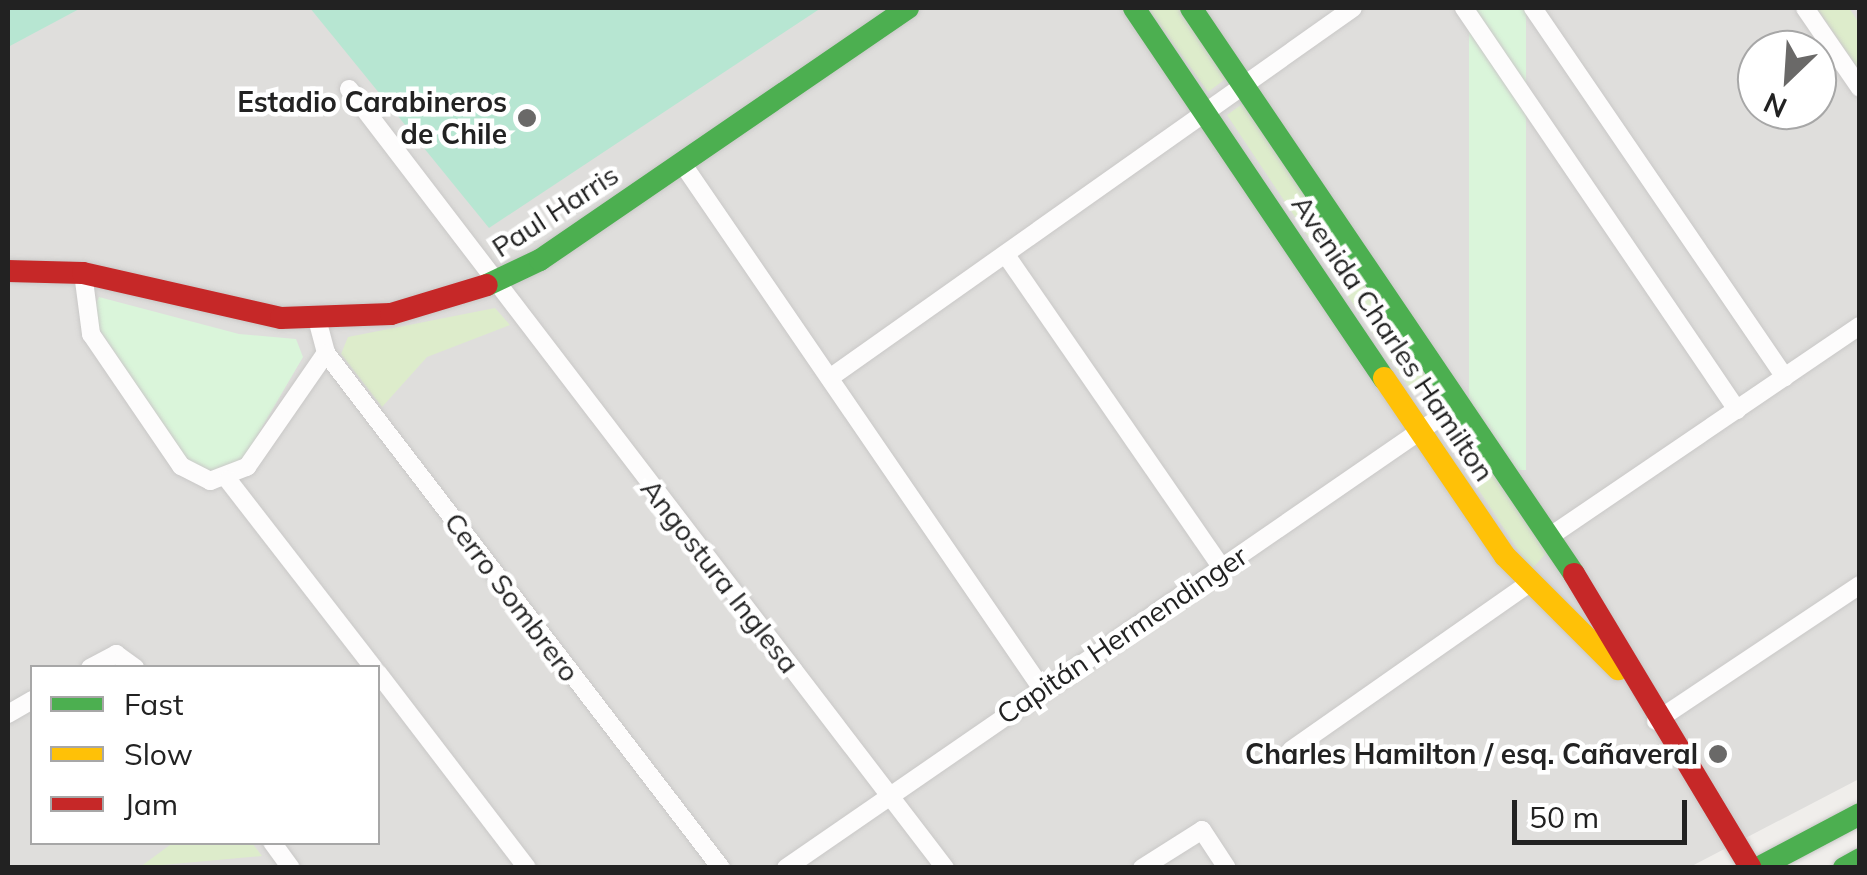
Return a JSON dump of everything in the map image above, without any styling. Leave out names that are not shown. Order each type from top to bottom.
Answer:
[{"type":"main road","name":"Paul Harris","points":[[8,270],[82,273],[223,310],[317,320],[391,314],[497,283],[682,163],[908,8]]},
{"type":"main road","name":"Avenida Charles Hamilton","points":[[1134,8],[1527,585],[1630,680]]},
{"type":"main road","name":"Avenida Charles Hamilton","points":[[1190,8],[1554,543],[1630,680],[1754,868]]},
{"type":"main road","points":[[1527,585],[1554,543]]},
{"type":"main road","points":[[1754,868],[1860,814]]},
{"type":"main road","points":[[1844,868],[1860,859]]},
{"type":"street","points":[[831,378],[1353,8]]},
{"type":"street","points":[[1464,8],[1737,410]]},
{"type":"street","points":[[1533,8],[1785,377]]},
{"type":"street","points":[[1805,8],[1860,88]]},
{"type":"street","name":"Angostura Inglesa","points":[[349,90],[945,868]]},
{"type":"street","points":[[682,163],[1042,689]]},
{"type":"street","points":[[1006,255],[1222,568]]},
{"type":"street","points":[[82,273],[91,334],[181,466],[228,480],[372,665]]},
{"type":"street","name":"Cerro Sombrero","points":[[317,320],[326,352],[721,868]]},
{"type":"street","points":[[1554,543],[1860,326]]},
{"type":"street","points":[[228,480],[326,352]]},
{"type":"street","name":"Capitán Hermendinger","points":[[786,868],[888,793],[1422,434],[1459,404]]},
{"type":"street","points":[[1656,721],[1860,584]]},
{"type":"street","points":[[1291,750],[1527,585]]},
{"type":"street","points":[[96,665],[120,654],[132,665]]},
{"type":"street","points":[[380,675],[527,868]]},
{"type":"street","points":[[8,714],[30,701]]},
{"type":"street","points":[[1142,868],[1202,830],[1228,868]]},
{"type":"street","points":[[274,845],[291,868]]},
{"type":"shaded area","points":[[8,8],[1859,8],[1859,779],[1688,868],[8,867]]},
{"type":"green space","points":[[8,8],[81,8],[8,47]]},
{"type":"green space","name":"Estadio Carabineros de Chile","points":[[310,8],[821,8],[489,228]]},
{"type":"green space","points":[[1148,8],[1185,8],[1232,74],[1208,92]]},
{"type":"green space","points":[[1469,8],[1526,8],[1526,470],[1469,470]]},
{"type":"green space","points":[[1817,8],[1849,8],[1859,23],[1859,70],[1837,38],[1837,30],[1832,30]]},
{"type":"green space","points":[[1245,102],[1437,382],[1414,395],[1227,115]]},
{"type":"green space","points":[[99,297],[239,334],[296,339],[303,357],[243,460],[214,473],[188,464],[90,315]]},
{"type":"green space","points":[[495,308],[510,325],[427,357],[382,407],[341,354],[348,337]]},
{"type":"green space","points":[[1458,418],[1549,550],[1531,570],[1439,429]]},
{"type":"green space","points":[[170,845],[254,845],[262,856],[140,867]]},
{"type":"traffic: fast","points":[[487,285],[540,260],[908,8]]},
{"type":"traffic: fast","points":[[1134,8],[1384,378]]},
{"type":"traffic: fast","points":[[1191,8],[1574,574]]},
{"type":"traffic: fast","points":[[1758,868],[1860,814]]},
{"type":"traffic: fast","points":[[1844,868],[1860,859]]},
{"type":"traffic: slow","points":[[1384,378],[1505,556],[1618,669]]},
{"type":"traffic: jam","points":[[8,271],[83,273],[281,318],[391,314],[487,285]]},
{"type":"traffic: jam","points":[[1574,574],[1751,868]]},
{"type":"place","name":"Estadio Carabineros de Chile","points":[[527,118]]},
{"type":"place","name":"Charles Hamilton / esq. Cañaveral","points":[[1718,754]]}]
